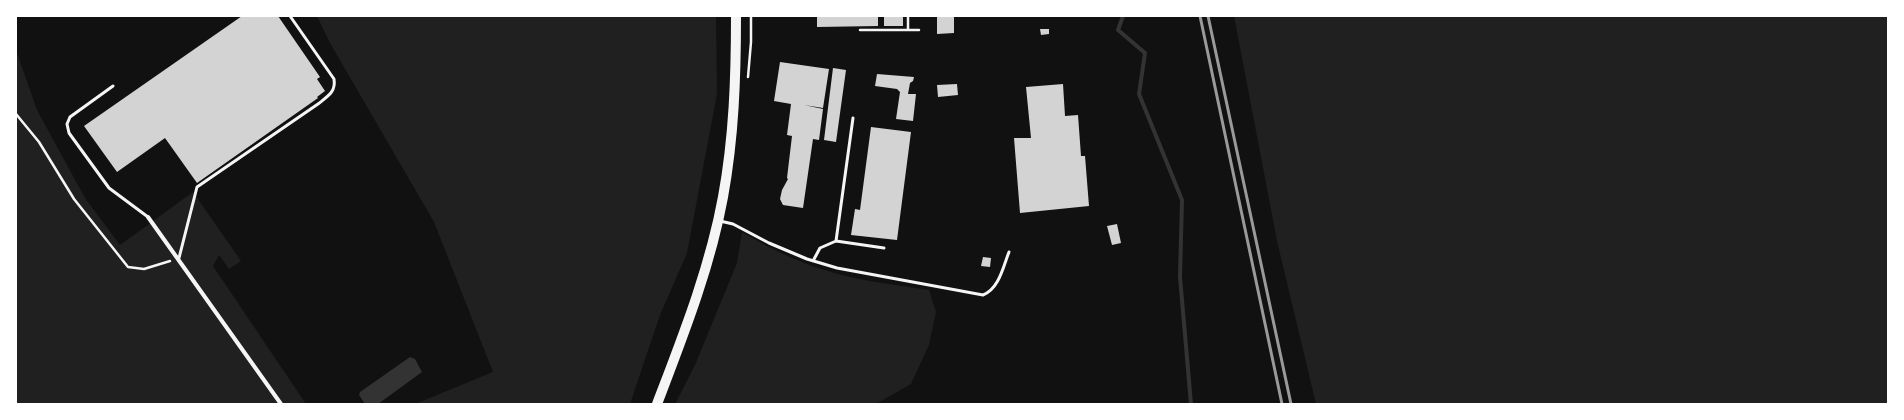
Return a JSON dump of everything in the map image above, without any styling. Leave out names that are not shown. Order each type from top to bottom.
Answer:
[{"type":"main road","points":[[657,404],[698,295],[718,221],[732,136],[735,91],[736,16]]},
{"type":"street","points":[[148,217],[179,258],[281,404]]},
{"type":"lane","points":[[179,258],[197,187],[318,104],[332,93],[335,87],[334,79],[290,16]]},
{"type":"lane","points":[[113,86],[70,117],[67,124],[69,133],[109,188],[148,217]]},
{"type":"lane","points":[[836,241],[853,118]]},
{"type":"lane","points":[[718,221],[733,224],[769,243],[813,260],[867,275],[983,295],[989,293],[996,285],[1009,252]]},
{"type":"lane","points":[[813,260],[820,248],[836,241],[884,248]]},
{"type":"path","points":[[908,16],[908,30]]},
{"type":"path","points":[[860,30],[919,30]]},
{"type":"path","points":[[16,114],[39,142],[74,199],[128,267],[144,269],[179,258]]},
{"type":"shaded area","points":[[317,16],[716,16],[717,94],[687,253],[660,315],[630,404],[415,404],[493,372],[434,222],[330,43]]},
{"type":"shaded area","points":[[1234,16],[1888,16],[1888,404],[1316,404],[1277,241]]},
{"type":"shaded area","points":[[16,50],[37,110],[85,198],[120,245],[193,192],[241,261],[229,269],[219,255],[213,266],[306,404],[16,404]]},
{"type":"shaded area","points":[[742,232],[788,256],[825,270],[860,279],[929,290],[936,312],[929,345],[911,384],[876,404],[675,404],[695,365],[737,263]]},
{"type":"shaded area","points":[[410,357],[415,359],[422,372],[378,404],[365,404],[359,395],[360,392]]},
{"type":"building","points":[[242,16],[278,16],[320,77],[317,79],[325,91],[317,97],[318,98],[197,183],[165,138],[117,172],[84,126]]},
{"type":"building","points":[[817,16],[878,16],[878,26],[817,27]]},
{"type":"building","points":[[884,16],[903,16],[903,26],[884,26]]},
{"type":"building","points":[[937,16],[954,16],[954,33],[937,34]]},
{"type":"building","points":[[1040,29],[1049,29],[1049,34],[1041,35]]},
{"type":"building","points":[[780,62],[829,69],[823,108],[804,105],[823,109],[819,140],[813,139],[803,208],[783,205],[780,199],[782,190],[788,179],[792,136],[787,135],[791,104],[774,101]]},
{"type":"building","points":[[833,68],[846,70],[836,142],[824,140]]},
{"type":"building","points":[[877,74],[914,77],[913,81],[910,83],[908,94],[916,94],[913,121],[896,119],[900,92],[897,89],[875,86]]},
{"type":"building","points":[[957,84],[958,95],[938,97],[937,85]]},
{"type":"building","points":[[1063,84],[1065,116],[1078,115],[1081,156],[1085,156],[1089,206],[1020,213],[1014,138],[1031,138],[1026,87]]},
{"type":"building","points":[[871,127],[911,132],[897,240],[851,235],[855,209],[860,210]]},
{"type":"building","points":[[1117,224],[1121,243],[1112,245],[1107,226]]},
{"type":"building","points":[[983,257],[991,258],[990,267],[981,266]]},
{"type":"waterway","points":[[1123,16],[1118,30],[1145,53],[1139,94],[1182,200],[1180,277],[1191,404]]},
{"type":"railway","points":[[1200,16],[1282,404]]},
{"type":"railway","points":[[1208,16],[1291,404]]}]
